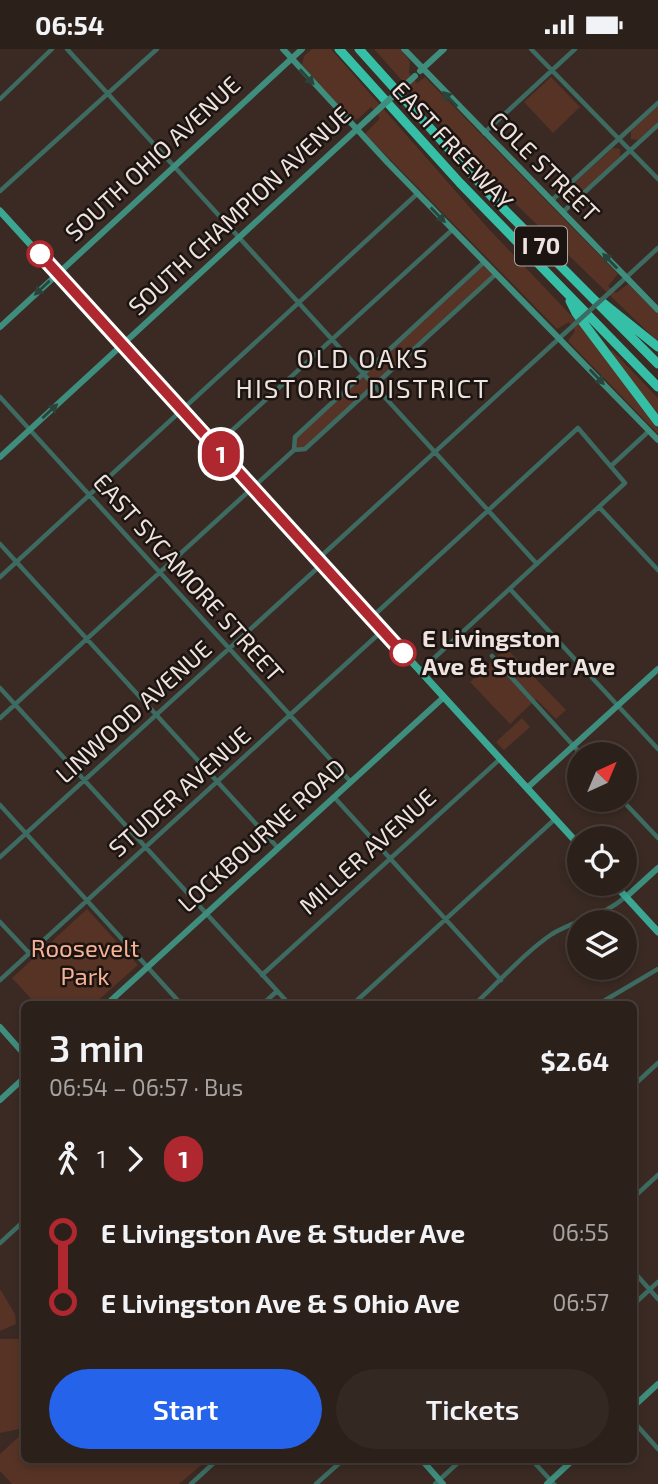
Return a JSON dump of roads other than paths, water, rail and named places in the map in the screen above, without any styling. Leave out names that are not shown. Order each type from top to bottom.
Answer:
[{"type":"highway","name":"EAST FREEWAY","points":[[339,49],[383,101],[658,387]]},
{"type":"highway","name":"EAST FREEWAY","points":[[359,49],[450,152],[658,364]]},
{"type":"highway","points":[[567,293],[576,313],[658,422]]},
{"type":"highway","points":[[590,295],[620,314],[658,347]]},
{"type":"main road","points":[[0,211],[567,832]]},
{"type":"main road","points":[[626,897],[658,932]]},
{"type":"street","points":[[0,99],[52,49]]},
{"type":"street","points":[[67,49],[537,564]]},
{"type":"street","points":[[0,191],[157,49]]},
{"type":"street","points":[[283,49],[417,194],[658,440]]},
{"type":"street","name":"SOUTH OHIO AVENUE","points":[[0,327],[302,49]]},
{"type":"street","name":"COLE STREET","points":[[404,49],[658,310]]},
{"type":"street","name":"SOUTH CHAMPION AVENUE","points":[[0,457],[444,49]]},
{"type":"street","points":[[531,49],[658,179]]},
{"type":"street","points":[[484,133],[575,49]]},
{"type":"street","points":[[551,201],[658,103]]},
{"type":"street","points":[[563,212],[658,125]]},
{"type":"street","points":[[0,577],[417,194]]},
{"type":"street","points":[[214,446],[452,230]]},
{"type":"street","name":"LINWOOD AVENUE","points":[[0,857],[230,649],[435,452],[658,248]]},
{"type":"street","points":[[294,450],[295,437],[484,262]]},
{"type":"street","points":[[0,718],[294,450],[304,449],[496,274]]},
{"type":"street","name":"EAST SYCAMORE STREET","points":[[0,397],[351,782]]},
{"type":"street","points":[[371,617],[578,428],[625,483],[421,671]]},
{"type":"street","points":[[611,466],[649,431]]},
{"type":"street","points":[[599,507],[658,571]]},
{"type":"street","points":[[0,544],[278,848]]},
{"type":"street","points":[[510,589],[658,749]]},
{"type":"street","name":"STUDER AVENUE","points":[[0,979],[383,630]]},
{"type":"street","points":[[492,656],[569,742]]},
{"type":"street","points":[[577,742],[658,669]]},
{"type":"street","points":[[0,688],[286,1001]]},
{"type":"street","name":"LOCKBOURNE ROAD","points":[[110,1001],[444,697]]},
{"type":"street","points":[[527,788],[567,751]]},
{"type":"street","name":"MILLER AVENUE","points":[[262,975],[500,758]]},
{"type":"street","points":[[334,797],[501,980]]},
{"type":"street","points":[[0,805],[178,1001]]},
{"type":"street","points":[[633,812],[658,838]]},
{"type":"street","points":[[356,1001],[555,820]]},
{"type":"street","points":[[478,1001],[550,936],[565,927],[600,916],[658,868]]},
{"type":"street","points":[[0,922],[29,953]]},
{"type":"street","points":[[604,1001],[658,969]]},
{"type":"street","points":[[266,1001],[277,991]]},
{"type":"street","points":[[0,1027],[21,1051]]},
{"type":"street","points":[[637,1082],[658,1063]]},
{"type":"street","points":[[0,1100],[21,1081]]},
{"type":"street","points":[[637,1194],[658,1175]]},
{"type":"street","points":[[0,1243],[21,1224]]},
{"type":"street","points":[[637,1275],[658,1299]]},
{"type":"street","points":[[637,1301],[658,1282]]},
{"type":"street","points":[[637,1403],[658,1384]]},
{"type":"street","points":[[637,1425],[658,1449]]},
{"type":"street","points":[[191,1484],[214,1463]]},
{"type":"street","points":[[316,1484],[340,1463]]},
{"type":"street","points":[[424,1463],[439,1483],[458,1463]]},
{"type":"street","points":[[534,1463],[551,1483],[570,1463]]},
{"type":"place","name":"E Livingston Ave & Studer Ave","points":[[403,653]]},
{"type":"district","name":"OLD OAKS HISTORIC DISTRICT","points":[[363,374]]},
{"type":"park label","name":"Roosevelt Park","points":[[85,963]]}]
